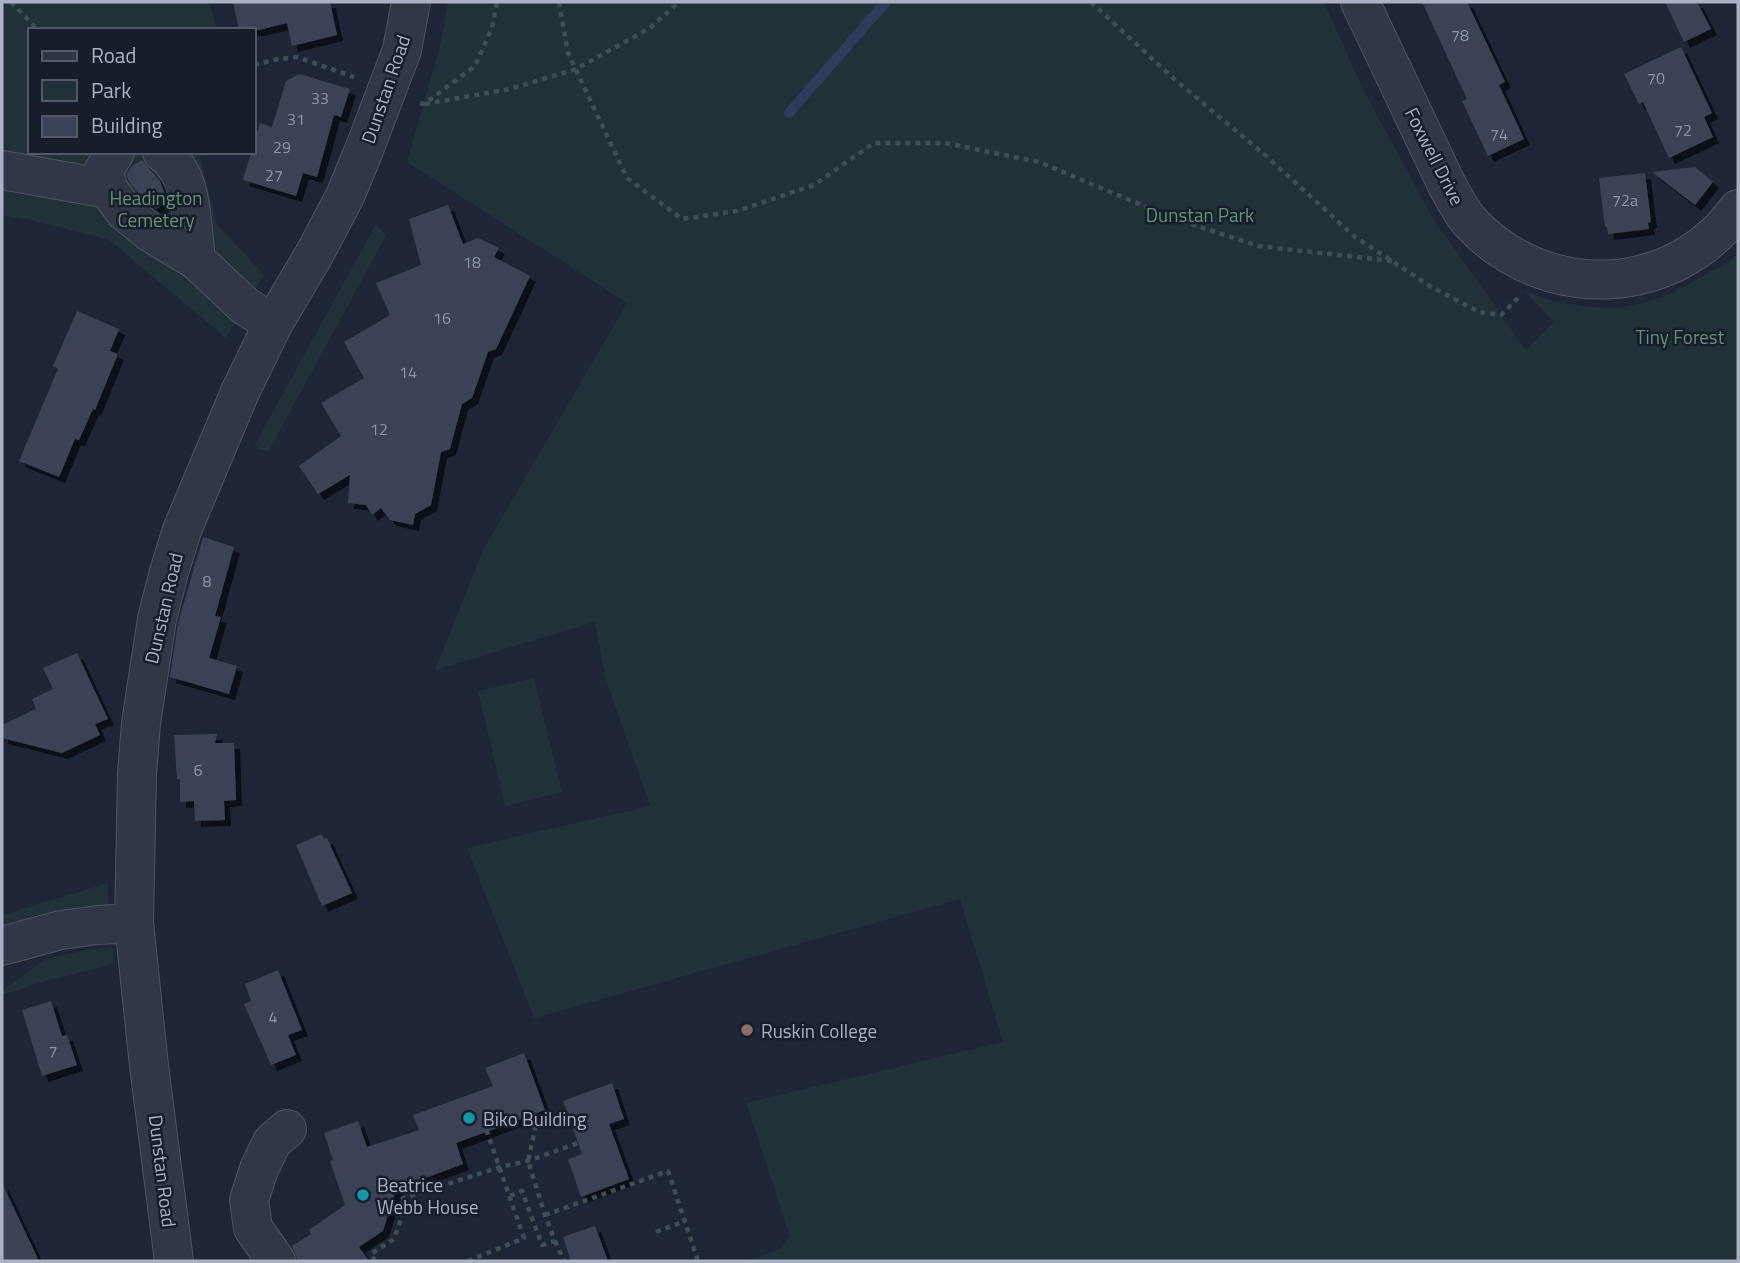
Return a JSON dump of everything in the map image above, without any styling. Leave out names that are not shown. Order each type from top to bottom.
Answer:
[{"type":"street","name":"Dunstan Road","points":[[173,1261],[134,923],[137,774],[141,723],[157,619],[182,530],[240,391],[273,324],[345,196],[402,50],[411,2]]},
{"type":"street","name":"Foxwell Drive","points":[[1360,2],[1446,183],[1469,222],[1503,250],[1545,271],[1569,278],[1617,280],[1642,275],[1688,256],[1729,222],[1738,209]]},
{"type":"street","points":[[114,154],[104,170],[108,189],[125,212],[151,233],[196,260],[245,306],[273,324]]},
{"type":"street","points":[[164,154],[181,174],[188,201],[196,260]]},
{"type":"street","points":[[2,170],[108,189]]},
{"type":"street","points":[[2,946],[61,930],[134,923]]},
{"type":"street","points":[[276,1261],[253,1228],[249,1200],[259,1169],[272,1142],[287,1129]]},
{"type":"path","points":[[10,2],[36,28]]},
{"type":"path","points":[[424,104],[475,66],[492,28],[497,2]]},
{"type":"path","points":[[559,2],[568,53],[627,178],[681,219],[737,211],[814,185],[874,143],[945,143],[1039,162],[1170,216],[1258,246],[1392,261]]},
{"type":"path","points":[[386,92],[424,104],[510,89],[576,69],[650,28],[679,2]]},
{"type":"path","points":[[1091,2],[1173,78],[1265,155],[1354,236],[1430,286],[1479,312],[1501,315],[1545,271]]},
{"type":"path","points":[[256,64],[297,57],[348,74]]},
{"type":"path","points":[[541,1102],[528,1161],[545,1215],[564,1261]]},
{"type":"path","points":[[468,1261],[524,1238],[485,1126]]},
{"type":"path","points":[[375,1261],[371,1254],[394,1239],[403,1213],[398,1200],[578,1143]]},
{"type":"path","points":[[545,1215],[668,1171],[698,1261]]},
{"type":"path","points":[[510,1196],[522,1191],[542,1245],[555,1241]]},
{"type":"path","points":[[656,1232],[685,1221]]},
{"type":"green space","name":"Headington Cemetery","points":[[2,2],[209,2],[216,28],[28,28],[28,154],[200,154],[217,224],[264,275],[226,338],[109,240],[2,215]]},
{"type":"green space","points":[[448,2],[1324,2],[1362,87],[1432,217],[1526,350],[1554,322],[1523,290],[1553,301],[1619,308],[1673,293],[1731,260],[1738,253],[1738,1261],[746,1261],[781,1249],[790,1237],[746,1103],[1003,1042],[960,899],[534,1018],[467,848],[650,806],[605,677],[595,622],[435,670],[483,550],[627,303],[407,162],[441,41]]},
{"type":"green space","points":[[376,224],[386,236],[268,452],[254,446]]},
{"type":"green space","points":[[534,678],[562,792],[505,806],[478,691]]},
{"type":"green space","points":[[108,883],[109,909],[2,930],[2,915]]},
{"type":"green space","points":[[111,946],[113,964],[2,995],[6,988],[44,960]]},
{"type":"building","points":[[233,2],[330,2],[337,35],[292,46],[287,23],[259,30],[239,28]]},
{"type":"building","points":[[1422,2],[1467,2],[1505,82],[1499,85],[1524,139],[1488,156],[1462,101],[1467,99]]},
{"type":"building","points":[[1665,2],[1697,2],[1711,29],[1684,42]]},
{"type":"building","points":[[1681,47],[1712,113],[1704,117],[1713,137],[1669,158],[1643,102],[1639,104],[1624,74]]},
{"type":"building","points":[[299,74],[350,89],[341,117],[334,115],[317,177],[303,173],[296,196],[243,180],[250,154],[256,154],[256,136],[260,123],[272,127],[286,81]]},
{"type":"building","points":[[142,160],[160,181],[166,197],[167,202],[156,209],[141,197],[128,180],[127,174],[131,167]]},
{"type":"building","points":[[1695,167],[1713,182],[1695,205],[1652,172]]},
{"type":"building","points":[[1645,173],[1651,222],[1648,223],[1649,229],[1608,234],[1599,178]]},
{"type":"building","points":[[448,205],[463,244],[478,238],[499,248],[494,257],[530,276],[496,349],[488,352],[472,398],[462,404],[450,449],[441,452],[431,505],[415,514],[413,525],[390,520],[381,508],[372,515],[366,505],[348,503],[350,475],[318,494],[299,466],[341,436],[321,403],[364,378],[344,342],[390,315],[376,283],[421,265],[409,219]]},
{"type":"building","points":[[77,311],[119,329],[110,351],[118,354],[95,410],[93,409],[79,440],[75,439],[59,477],[19,461],[58,369],[53,366]]},
{"type":"building","points":[[203,537],[234,547],[215,616],[221,617],[209,658],[237,666],[229,694],[170,677],[178,623]]},
{"type":"building","points":[[77,653],[108,719],[95,724],[100,735],[62,753],[2,738],[2,725],[36,709],[32,699],[53,689],[43,668]]},
{"type":"building","points":[[217,734],[215,743],[234,743],[236,800],[224,801],[225,820],[195,821],[194,801],[180,802],[174,735]]},
{"type":"building","points":[[322,834],[324,839],[327,838],[352,893],[322,906],[296,845]]},
{"type":"building","points":[[278,970],[302,1030],[288,1035],[296,1055],[271,1065],[244,1004],[251,1001],[245,984]]},
{"type":"building","points":[[51,1001],[62,1036],[67,1035],[77,1065],[42,1076],[22,1010]]},
{"type":"building","points":[[524,1053],[545,1110],[456,1143],[463,1164],[396,1189],[383,1231],[359,1247],[369,1261],[298,1261],[292,1246],[311,1234],[309,1230],[345,1205],[324,1133],[358,1121],[367,1147],[419,1130],[413,1115],[493,1086],[485,1068]]},
{"type":"building","points":[[612,1083],[624,1119],[609,1124],[629,1179],[581,1197],[568,1159],[582,1154],[563,1101]]},
{"type":"building","points":[[2,1183],[39,1261],[2,1261]]},
{"type":"building","points":[[595,1226],[608,1261],[571,1261],[563,1237]]},
{"type":"waterway","points":[[789,113],[886,2]]},
{"type":"place","name":"Ruskin College","points":[[747,1030]]},
{"type":"place","name":"Biko Building","points":[[469,1118]]},
{"type":"place","name":"Beatrice Webb House","points":[[363,1195]]},
{"type":"park label","name":"Dunstan Park","points":[[1200,214]]},
{"type":"park label","name":"Tiny Forest","points":[[1680,336]]}]
